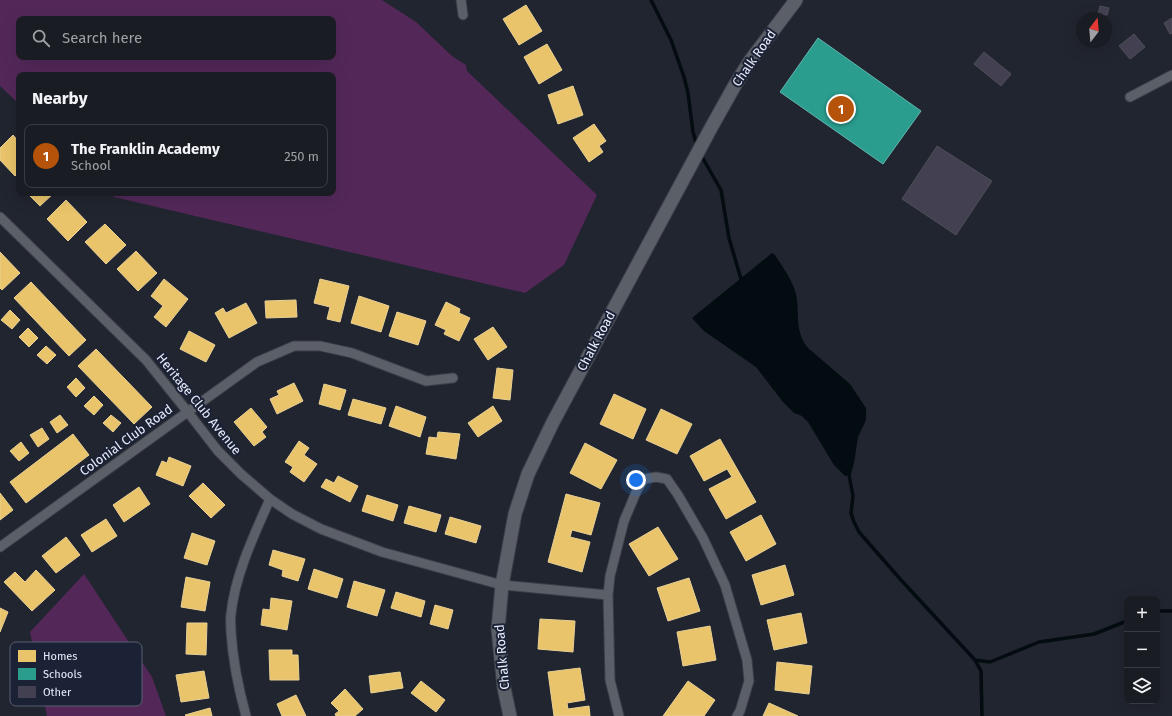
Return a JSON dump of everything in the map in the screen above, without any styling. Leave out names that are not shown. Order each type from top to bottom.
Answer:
[{"type":"street","points":[[462,0],[463,16]]},
{"type":"street","name":"Chalk Road","points":[[510,716],[504,688],[498,629],[502,585],[515,514],[528,474],[553,422],[734,85],[750,61],[796,0]]},
{"type":"street","points":[[1130,98],[1172,75]]},
{"type":"street","name":"Heritage Club Avenue","points":[[0,217],[146,360],[218,451],[241,474],[270,499],[292,514],[321,529],[382,552],[502,585],[608,595]]},
{"type":"street","name":"Colonial Club Road","points":[[0,547],[257,362],[294,346],[320,346],[352,354],[426,381],[453,378]]},
{"type":"street","points":[[619,716],[610,680],[608,595],[610,576],[624,521],[637,490],[644,479],[656,477],[667,479],[678,494],[703,538],[725,585],[747,660],[749,680],[740,711],[737,716]]},
{"type":"street","points":[[246,716],[237,682],[232,644],[231,615],[238,578],[252,538],[270,499]]},
{"type":"shaded area","points":[[0,0],[382,0],[416,22],[452,56],[466,65],[467,71],[597,195],[564,265],[525,293],[113,196],[336,196],[336,72],[16,72],[16,101],[0,86]]},
{"type":"shaded area","points":[[772,253],[775,255],[790,278],[796,294],[799,328],[804,342],[808,348],[850,384],[866,408],[866,420],[858,437],[851,474],[845,476],[834,465],[808,422],[802,416],[794,413],[783,402],[756,367],[704,331],[692,318]]},
{"type":"shaded area","points":[[84,574],[129,642],[32,642],[30,632]]},
{"type":"shaded area","points":[[142,662],[152,677],[166,716],[47,716],[45,706],[142,706]]},
{"type":"building: Homes","points":[[526,5],[542,31],[519,45],[503,19]]},
{"type":"building: Homes","points":[[547,44],[562,70],[539,84],[524,57]]},
{"type":"building: Homes","points":[[573,86],[583,115],[558,124],[548,95]]},
{"type":"building: Homes","points":[[594,124],[606,141],[599,146],[603,152],[589,162],[573,138]]},
{"type":"building: Homes","points":[[13,135],[16,138],[15,176],[0,160],[0,148]]},
{"type":"building: Homes","points":[[30,196],[51,196],[40,206]]},
{"type":"building: Homes","points":[[66,200],[87,222],[68,241],[47,219]]},
{"type":"building: Homes","points":[[105,224],[126,245],[106,264],[85,242]]},
{"type":"building: Homes","points":[[136,251],[157,273],[138,291],[117,269]]},
{"type":"building: Homes","points":[[0,252],[20,273],[2,290],[0,288]]},
{"type":"building: Homes","points":[[164,279],[188,299],[166,327],[154,317],[163,306],[151,296]]},
{"type":"building: Homes","points":[[320,279],[349,286],[340,322],[327,319],[330,307],[314,303]]},
{"type":"building: Homes","points":[[31,282],[86,340],[69,356],[14,298]]},
{"type":"building: Homes","points":[[359,296],[389,306],[381,332],[351,323]]},
{"type":"building: Homes","points":[[296,300],[297,317],[266,318],[265,301]]},
{"type":"building: Homes","points":[[446,302],[460,309],[459,313],[470,318],[459,341],[444,334],[446,330],[435,325]]},
{"type":"building: Homes","points":[[246,303],[257,323],[229,338],[215,313],[223,308],[226,313]]},
{"type":"building: Homes","points":[[10,310],[20,320],[12,329],[1,320]]},
{"type":"building: Homes","points":[[397,312],[426,321],[418,345],[389,336]]},
{"type":"building: Homes","points":[[493,327],[507,347],[488,360],[474,339]]},
{"type":"building: Homes","points":[[28,328],[38,338],[29,347],[19,337]]},
{"type":"building: Homes","points":[[189,331],[215,345],[206,362],[180,349]]},
{"type":"building: Homes","points":[[46,346],[56,355],[47,364],[37,355]]},
{"type":"building: Homes","points":[[96,349],[152,407],[134,424],[78,366]]},
{"type":"building: Homes","points":[[497,368],[513,370],[510,400],[493,398]]},
{"type":"building: Homes","points":[[76,378],[85,388],[76,397],[67,387]]},
{"type":"building: Homes","points":[[294,383],[303,401],[277,414],[270,399],[279,395],[277,391]]},
{"type":"building: Homes","points":[[324,384],[346,390],[340,410],[319,404]]},
{"type":"building: Homes","points":[[614,394],[646,409],[633,439],[600,424]]},
{"type":"building: Homes","points":[[94,396],[103,405],[94,415],[84,406]]},
{"type":"building: Homes","points":[[353,399],[386,408],[381,424],[348,415]]},
{"type":"building: Homes","points":[[396,406],[426,417],[420,437],[389,426]]},
{"type":"building: Homes","points":[[493,406],[502,421],[478,437],[468,423]]},
{"type":"building: Homes","points":[[251,408],[267,427],[262,432],[266,437],[254,446],[234,422]]},
{"type":"building: Homes","points":[[661,409],[692,424],[677,454],[646,440]]},
{"type":"building: Homes","points":[[60,415],[68,425],[57,433],[50,422]]},
{"type":"building: Homes","points":[[111,415],[121,423],[113,432],[103,423]]},
{"type":"building: Homes","points":[[42,428],[49,439],[38,447],[30,435]]},
{"type":"building: Homes","points":[[438,432],[460,434],[456,459],[426,454],[429,437],[437,438]]},
{"type":"building: Homes","points":[[73,434],[89,455],[26,503],[10,482]]},
{"type":"building: Homes","points":[[720,439],[756,502],[726,519],[709,489],[732,477],[727,469],[704,481],[690,456]]},
{"type":"building: Homes","points":[[299,441],[309,448],[304,455],[317,464],[304,482],[290,472],[293,467],[285,462]]},
{"type":"building: Homes","points":[[21,442],[29,453],[19,461],[10,451]]},
{"type":"building: Homes","points":[[585,443],[617,460],[601,489],[570,473]]},
{"type":"building: Homes","points":[[169,457],[191,466],[183,486],[156,475],[162,461],[167,463]]},
{"type":"building: Homes","points":[[338,476],[358,486],[350,502],[321,487],[326,479],[334,483]]},
{"type":"building: Homes","points":[[203,483],[225,505],[211,518],[189,496]]},
{"type":"building: Homes","points":[[139,487],[150,504],[124,522],[113,505]]},
{"type":"building: Homes","points":[[0,493],[13,510],[0,520]]},
{"type":"building: Homes","points":[[566,494],[600,503],[591,535],[572,530],[570,537],[590,542],[582,572],[548,562]]},
{"type":"building: Homes","points":[[367,495],[398,505],[393,521],[362,511]]},
{"type":"building: Homes","points":[[409,506],[441,515],[436,532],[404,523]]},
{"type":"building: Homes","points":[[761,515],[776,544],[746,561],[730,532]]},
{"type":"building: Homes","points":[[450,517],[481,526],[476,543],[445,534]]},
{"type":"building: Homes","points":[[106,519],[117,536],[92,552],[81,535]]},
{"type":"building: Homes","points":[[658,527],[678,559],[649,576],[629,544]]},
{"type":"building: Homes","points":[[192,533],[215,541],[207,565],[184,558]]},
{"type":"building: Homes","points":[[66,537],[80,555],[56,573],[42,556]]},
{"type":"building: Homes","points":[[273,550],[305,559],[298,581],[282,576],[283,570],[269,565]]},
{"type":"building: Homes","points":[[785,565],[794,595],[761,605],[752,575]]},
{"type":"building: Homes","points":[[314,569],[343,579],[337,598],[308,589]]},
{"type":"building: Homes","points":[[36,570],[55,590],[32,611],[4,582],[15,572],[25,582]]},
{"type":"building: Homes","points":[[186,577],[210,582],[205,611],[181,607]]},
{"type":"building: Homes","points":[[689,578],[700,611],[668,621],[657,588]]},
{"type":"building: Homes","points":[[354,581],[385,590],[377,616],[347,607]]},
{"type":"building: Homes","points":[[396,592],[425,601],[421,617],[391,608]]},
{"type":"building: Homes","points":[[271,598],[292,601],[287,630],[261,625],[263,609],[270,610]]},
{"type":"building: Homes","points":[[435,605],[453,610],[448,629],[430,624]]},
{"type":"building: Homes","points":[[0,608],[8,612],[0,632]]},
{"type":"building: Homes","points":[[801,613],[807,643],[774,650],[767,620]]},
{"type":"building: Homes","points":[[540,619],[575,621],[573,652],[538,649]]},
{"type":"building: Homes","points":[[187,623],[207,623],[206,655],[186,654]]},
{"type":"building: Homes","points":[[710,626],[716,660],[683,666],[677,632]]},
{"type":"building: Homes","points":[[269,650],[292,650],[292,655],[298,655],[299,680],[270,680]]},
{"type":"building: Homes","points":[[777,662],[812,666],[809,694],[775,690]]},
{"type":"building: Homes","points":[[580,668],[585,700],[567,703],[568,709],[589,706],[590,716],[554,716],[548,672]]},
{"type":"building: Homes","points":[[204,671],[209,698],[181,702],[176,675]]},
{"type":"building: Homes","points":[[400,672],[403,688],[371,693],[369,676]]},
{"type":"building: Homes","points":[[421,681],[445,700],[436,712],[411,693]]},
{"type":"building: Homes","points":[[688,681],[715,700],[704,716],[663,716]]},
{"type":"building: Homes","points":[[345,689],[363,709],[355,716],[336,716],[335,714],[339,711],[331,703]]},
{"type":"building: Homes","points":[[296,695],[306,716],[282,716],[277,704]]},
{"type":"building: Homes","points":[[769,703],[798,716],[763,716]]},
{"type":"building: Homes","points":[[210,708],[212,716],[185,715]]},
{"type":"building: Schools","points":[[818,38],[921,111],[883,164],[780,92]]},
{"type":"building: Other","points":[[1100,6],[1109,8],[1108,12],[1098,12]]},
{"type":"building: Other","points":[[1172,18],[1172,33],[1170,34],[1164,23]]},
{"type":"building: Other","points":[[1134,34],[1145,47],[1130,59],[1119,46]]},
{"type":"building: Other","points":[[984,52],[1011,74],[1001,86],[974,64]]},
{"type":"building: Other","points":[[937,146],[992,181],[956,235],[902,199]]},
{"type":"waterway","points":[[651,0],[671,40],[684,77],[688,93],[693,132],[697,146]]},
{"type":"waterway","points":[[701,155],[721,190],[729,238],[743,282]]},
{"type":"waterway","points":[[847,472],[849,475],[853,496],[851,513],[859,532],[975,660],[981,671],[982,716]]},
{"type":"waterway","points":[[1160,611],[1172,611]]},
{"type":"waterway","points":[[975,660],[990,662],[1039,642],[1094,634],[1124,622]]},
{"type":"place","name":"The Franklin Academy","points":[[841,109]]}]
